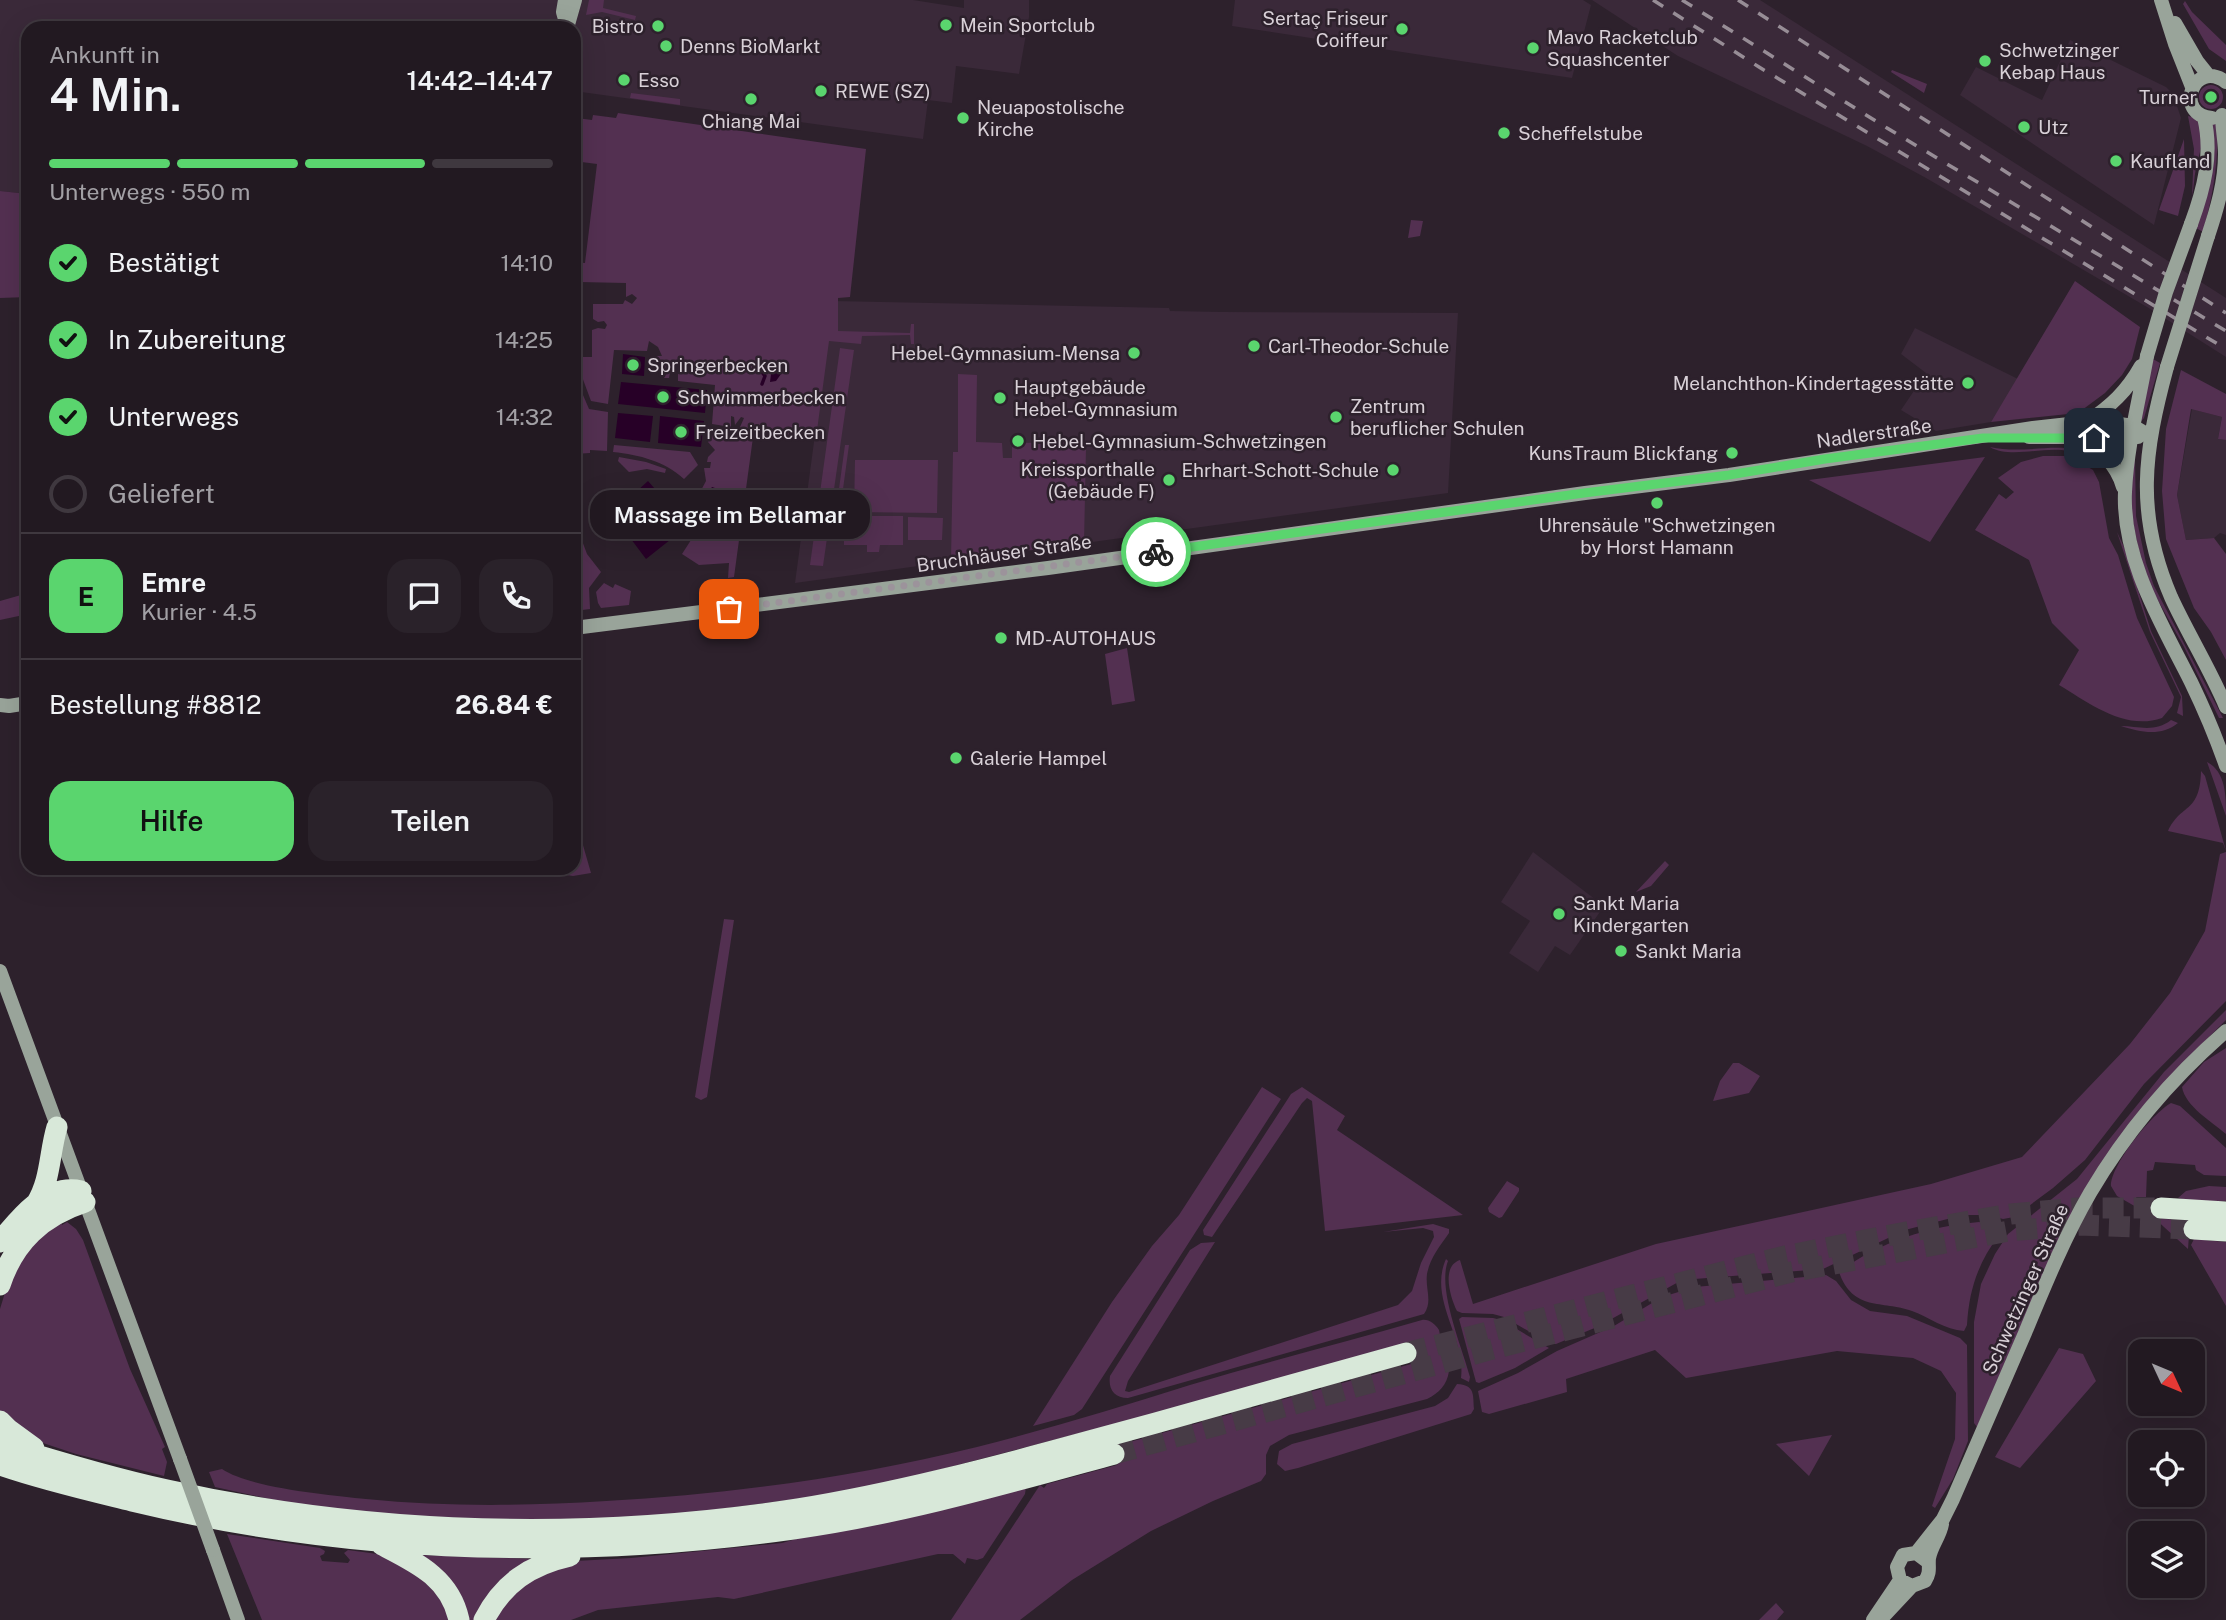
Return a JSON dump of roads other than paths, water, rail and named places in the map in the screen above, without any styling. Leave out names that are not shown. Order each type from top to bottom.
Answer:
[{"type":"highway","points":[[35,1205],[46,1186],[50,1148],[57,1127]]},
{"type":"highway","points":[[0,1242],[35,1205],[63,1189],[83,1196]]},
{"type":"highway","points":[[0,1286],[11,1257],[33,1230],[83,1196]]},
{"type":"highway","points":[[2161,1208],[2226,1212]]},
{"type":"highway","points":[[2194,1229],[2226,1231]]},
{"type":"highway","points":[[0,1444],[158,1488],[341,1519],[416,1526],[514,1530],[576,1529],[732,1518],[840,1501],[964,1474],[1406,1353]]},
{"type":"highway","points":[[0,1421],[50,1460]]},
{"type":"highway","points":[[0,1465],[55,1482],[205,1517],[318,1535],[500,1548],[609,1547],[754,1533],[830,1522],[933,1502],[1114,1454]]},
{"type":"highway","points":[[374,1540],[418,1562],[437,1577],[451,1598],[459,1620]]},
{"type":"highway","points":[[485,1620],[501,1592],[532,1568],[552,1560],[609,1547]]},
{"type":"street","points":[[565,0],[563,12],[565,21]]},
{"type":"street","points":[[569,21],[575,0]]},
{"type":"street","points":[[2161,1],[2209,76],[2226,82]]},
{"type":"street","points":[[2161,1],[2192,88],[2191,104],[2198,114],[2204,117],[2213,118],[2224,114],[2226,149],[2222,184],[2167,367],[2150,436],[2147,494],[2156,554],[2171,596],[2226,707]]},
{"type":"street","points":[[2192,88],[2196,82],[2209,76]]},
{"type":"street","points":[[2125,492],[2132,432],[2147,356],[2166,292],[2202,194],[2208,144],[2204,117]]},
{"type":"street","points":[[2087,422],[2126,392],[2147,356]]},
{"type":"street","name":"Nadlerstraße","points":[[1688,480],[2087,422],[2150,436]]},
{"type":"street","name":"Nadlerstraße","points":[[1983,438],[2080,437],[2132,432]]},
{"type":"street","points":[[2080,437],[2108,458],[2119,474],[2125,492],[2131,544],[2137,565],[2226,766]]},
{"type":"street","name":"Bruchhäuser Straße","points":[[581,627],[1048,568],[1688,480]]},
{"type":"street","points":[[3,708],[21,704]]},
{"type":"street","points":[[0,971],[238,1620]]},
{"type":"street","name":"Schwetzinger Straße","points":[[1916,1553],[1943,1519],[2059,1252],[2091,1191],[2154,1103],[2226,1031]]},
{"type":"street","name":"Schwetzinger Straße","points":[[1928,1562],[1941,1533],[1943,1519]]},
{"type":"street","points":[[1873,1620],[1906,1583],[1925,1581],[1930,1571],[1928,1562],[1916,1553],[1900,1558],[1897,1567],[1906,1583]]},
{"type":"street","points":[[1880,1620],[1906,1583]]},
{"type":"waterway","points":[[761,362],[761,371],[765,376],[762,384]]},
{"type":"tunnel","points":[[1406,1353],[1785,1256],[1901,1233],[2011,1214],[2077,1208],[2161,1208]]},
{"type":"tunnel","points":[[1114,1454],[1489,1350],[1791,1272],[2009,1231],[2080,1225],[2194,1229]]},
{"type":"railway","points":[[1653,0],[2226,349]]},
{"type":"railway","points":[[1682,0],[1887,128],[2226,331]]},
{"type":"railway","points":[[1738,0],[2226,313]]},
{"type":"place","name":"Mein Sportclub","points":[[946,25]]},
{"type":"place","name":"Bistro","points":[[658,26]]},
{"type":"place","name":"Sertaç Friseur Coiffeur","points":[[1402,29]]},
{"type":"place","name":"Denns BioMarkt","points":[[666,46]]},
{"type":"place","name":"Mavo Racketclub Squashcenter","points":[[1533,48]]},
{"type":"place","name":"Schwetzinger Kebap Haus","points":[[1985,61]]},
{"type":"place","name":"Esso","points":[[624,80]]},
{"type":"place","name":"REWE (SZ)","points":[[821,91]]},
{"type":"place","name":"Turner","points":[[2211,97]]},
{"type":"place","name":"Chiang Mai","points":[[751,99]]},
{"type":"place","name":"Neuapostolische Kirche","points":[[963,118]]},
{"type":"place","name":"Utz","points":[[2024,127]]},
{"type":"place","name":"Scheffelstube","points":[[1504,133]]},
{"type":"place","name":"Kaufland","points":[[2116,161]]},
{"type":"place","name":"Carl-Theodor-Schule","points":[[1254,346]]},
{"type":"place","name":"Hebel-Gymnasium-Mensa","points":[[1134,353]]},
{"type":"place","name":"Springerbecken","points":[[633,365]]},
{"type":"place","name":"Melanchthon-Kindertagesstätte","points":[[1968,383]]},
{"type":"place","name":"Schwimmerbecken","points":[[663,397]]},
{"type":"place","name":"Hauptgebäude Hebel-Gymnasium","points":[[1000,398]]},
{"type":"place","name":"Zentrum beruflicher Schulen","points":[[1336,417]]},
{"type":"place","name":"Freizeitbecken","points":[[681,432]]},
{"type":"place","name":"Hebel-Gymnasium-Schwetzingen","points":[[1018,441]]},
{"type":"place","name":"KunsTraum Blickfang","points":[[1732,453]]},
{"type":"place","name":"Ehrhart-Schott-Schule","points":[[1393,470]]},
{"type":"place","name":"Kreissporthalle (Gebäude F)","points":[[1169,480]]},
{"type":"place","name":"Uhrensäule \"Schwetzingen by Horst Hamann","points":[[1657,503]]},
{"type":"place","name":"Massage im Bellamar","points":[[729,609]]},
{"type":"place","name":"MD-AUTOHAUS","points":[[1001,638]]},
{"type":"place","name":"Galerie Hampel","points":[[956,758]]},
{"type":"place","name":"Sankt Maria Kindergarten","points":[[1559,914]]},
{"type":"place","name":"Sankt Maria","points":[[1621,951]]}]
